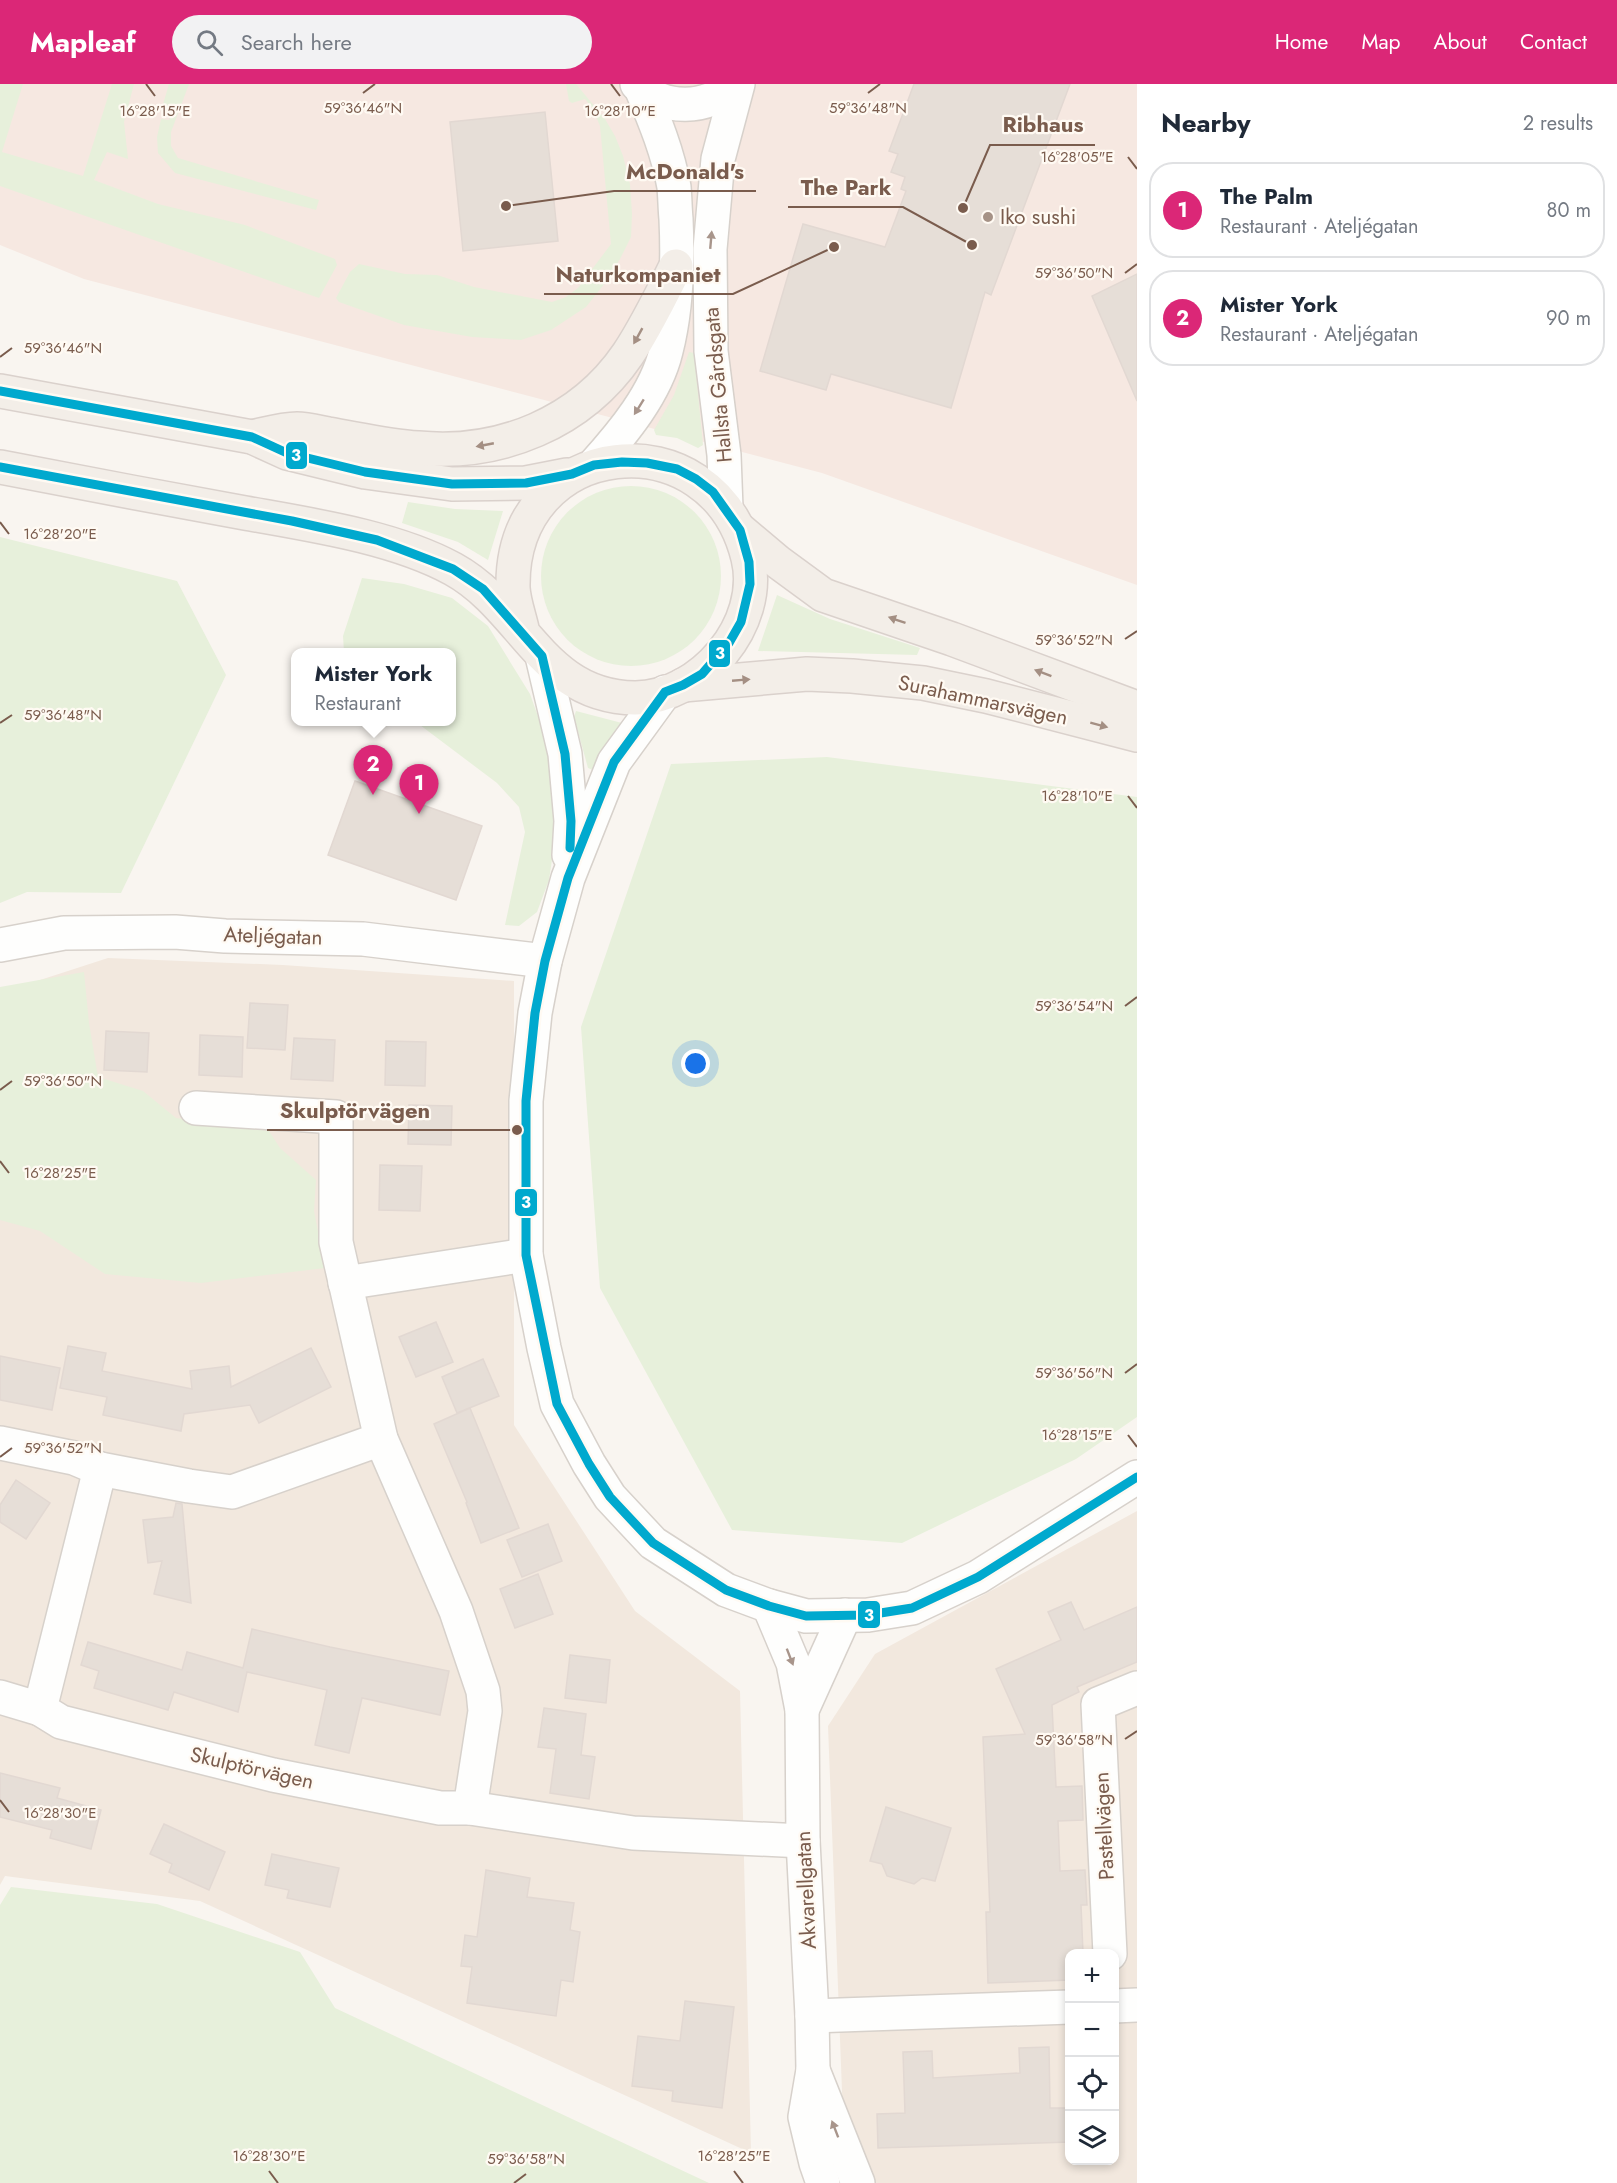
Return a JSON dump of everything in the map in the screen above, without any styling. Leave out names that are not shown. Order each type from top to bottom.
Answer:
[{"type":"main road","points":[[252,436],[297,429],[417,448],[448,449],[478,446],[514,438],[543,428],[591,397],[610,377],[628,354],[676,266]]},
{"type":"main road","points":[[0,391],[252,436],[286,453],[365,472],[452,484],[526,483],[583,469]]},
{"type":"main road","name":"Surahammarsvägen","points":[[583,469],[622,462],[647,463],[677,469],[696,479],[713,492],[733,519],[778,562],[824,596],[952,639],[1137,708]]},
{"type":"main road","points":[[0,467],[292,521],[377,540],[453,569],[483,589],[532,644]]},
{"type":"main road","points":[[532,644],[513,592],[514,564],[519,539],[543,497],[583,469]]},
{"type":"main road","points":[[674,689],[702,674],[729,643],[741,622],[750,584],[749,562],[733,519]]},
{"type":"main road","name":"Surahammarsvägen","points":[[532,644],[566,677],[601,694],[637,698],[674,689],[807,674],[852,676],[923,683],[986,696],[1137,735]]},
{"type":"street","points":[[639,86],[657,98],[674,104],[692,105],[710,100],[736,84]]},
{"type":"street","name":"Hallsta Gårdsgata","points":[[733,519],[711,351],[710,249],[718,159],[736,84]]},
{"type":"street","name":"Hallsta Gårdsgata","points":[[583,469],[625,431],[650,390],[666,352],[675,296],[674,189],[660,133],[639,86]]},
{"type":"street","points":[[532,644],[566,754],[570,821],[568,878]]},
{"type":"street","points":[[674,689],[614,762],[568,878],[545,962],[535,1012],[526,1101],[526,1255],[544,1348],[558,1404],[589,1464],[610,1497],[653,1543],[712,1583],[769,1606],[806,1616],[868,1615],[912,1608],[978,1577],[1137,1477]]},
{"type":"street","name":"Ateljégatan","points":[[0,945],[64,933],[182,932],[225,936],[363,939],[545,962]]},
{"type":"street","points":[[196,1108],[336,1117],[336,1242],[381,1439],[456,1611],[483,1691],[484,1711],[470,1808]]},
{"type":"street","points":[[345,1283],[526,1255]]},
{"type":"street","points":[[0,1443],[74,1458],[100,1469],[232,1492],[381,1439]]},
{"type":"street","points":[[40,1709],[100,1469]]},
{"type":"street","name":"Akvarellgatan","points":[[769,1606],[793,1663],[802,1710],[803,1840],[813,2070],[805,2117],[823,2183]]},
{"type":"street","name":"Akvarellgatan","points":[[802,1710],[845,1615]]},
{"type":"street","name":"Pastellvägen","points":[[1110,1949],[1098,1704],[1137,1688]]},
{"type":"street","name":"Skulptörvägen","points":[[0,1697],[40,1709],[61,1722],[273,1775],[440,1808],[470,1808],[633,1833],[803,1840]]},
{"type":"street","points":[[1119,2006],[1137,2005]]},
{"type":"street","points":[[812,2016],[1065,2007]]},
{"type":"street","name":"Akvarellgatan","points":[[813,2070],[858,2183]]},
{"type":"shaded area","points":[[0,84],[1137,84],[1137,585],[822,473],[84,279],[0,245]]},
{"type":"shaded area","points":[[108,958],[283,965],[514,981],[514,1425],[635,1611],[740,1691],[751,2153],[200,1901],[5,1876],[0,1885],[0,993]]},
{"type":"shaded area","points":[[1137,1511],[1137,2183],[855,2183],[843,2117],[828,1726],[875,1654]]},
{"type":"green space","points":[[0,84],[23,84],[2,152],[83,176],[112,84],[134,84],[124,122],[128,159],[107,152],[94,180],[158,204],[245,225],[335,259],[337,265],[319,298],[0,186]]},
{"type":"green space","points":[[169,84],[189,84],[171,132],[171,146],[178,158],[319,200],[316,210],[175,173],[158,153],[157,137],[161,119],[169,120],[171,114],[161,111]]},
{"type":"green space","points":[[566,84],[576,84],[605,119],[623,156],[630,184],[631,237],[605,283],[586,307],[551,330],[521,340],[472,337],[404,325],[339,302],[336,298],[350,272],[359,264],[405,274],[437,275],[474,287],[552,302],[566,297],[578,288],[611,244],[600,126],[593,109],[585,99],[572,103],[569,101]]},
{"type":"green space","points":[[689,352],[694,353],[703,445],[698,448],[677,438],[656,435],[654,430],[674,395]]},
{"type":"green space","points":[[631,486],[665,493],[681,501],[695,512],[706,526],[714,542],[721,576],[714,610],[706,626],[695,640],[681,651],[665,659],[631,666],[597,659],[581,651],[567,640],[556,626],[548,610],[541,576],[548,542],[556,526],[567,512],[581,501],[597,493]]},
{"type":"green space","points":[[408,502],[455,509],[503,511],[488,560],[458,542],[402,523]]},
{"type":"green space","points":[[0,537],[177,581],[226,675],[121,893],[27,892],[0,903]]},
{"type":"green space","points":[[362,578],[404,584],[452,598],[488,626],[530,694],[551,753],[559,812],[549,880],[537,912],[519,926],[505,925],[525,832],[519,807],[497,783],[421,726],[456,726],[456,648],[344,648],[343,636]]},
{"type":"green space","points":[[777,595],[830,619],[920,648],[917,655],[758,651]]},
{"type":"green space","points":[[576,711],[622,723],[623,728],[593,770],[588,768],[574,717]]},
{"type":"green space","points":[[827,757],[1137,797],[1137,1417],[1076,1459],[902,1543],[732,1530],[600,1288],[581,1027],[671,764]]},
{"type":"green space","points":[[84,972],[98,1077],[143,1091],[176,1118],[269,1131],[280,1148],[316,1180],[314,1211],[325,1268],[201,1283],[105,1274],[40,1231],[0,1220],[0,987]]},
{"type":"green space","points":[[11,1887],[157,1904],[300,1952],[335,2008],[709,2183],[0,2183],[0,1905]]},
{"type":"building","points":[[914,84],[1070,84],[991,295],[985,292],[951,408],[831,374],[826,390],[760,371],[803,224],[885,247],[906,191],[901,189],[905,177],[891,172],[898,154],[889,151]]},
{"type":"building","points":[[545,112],[558,241],[463,251],[450,122]]},
{"type":"building","points":[[1137,274],[1137,401],[1092,296]]},
{"type":"building","points":[[355,781],[482,826],[456,900],[328,855]]},
{"type":"building","points":[[250,1003],[288,1005],[285,1050],[247,1048]]},
{"type":"building","points":[[106,1031],[149,1033],[147,1072],[104,1070]]},
{"type":"building","points":[[200,1035],[243,1037],[242,1077],[199,1075]]},
{"type":"building","points":[[294,1038],[335,1040],[333,1081],[291,1079]]},
{"type":"building","points":[[386,1041],[426,1042],[425,1086],[385,1085]]},
{"type":"building","points":[[409,1105],[452,1106],[451,1145],[408,1144]]},
{"type":"building","points":[[380,1165],[422,1166],[420,1211],[379,1210]]},
{"type":"building","points":[[436,1322],[453,1362],[416,1377],[399,1337]]},
{"type":"building","points":[[68,1346],[106,1353],[102,1371],[192,1389],[190,1371],[229,1366],[231,1387],[311,1348],[331,1387],[259,1423],[250,1405],[184,1414],[181,1431],[103,1415],[107,1397],[60,1388]]},
{"type":"building","points":[[0,1356],[60,1368],[52,1410],[0,1400]]},
{"type":"building","points":[[483,1359],[499,1396],[457,1413],[442,1377]]},
{"type":"building","points":[[470,1408],[519,1528],[481,1543],[467,1502],[434,1424]]},
{"type":"building","points":[[16,1480],[50,1503],[26,1539],[0,1522],[0,1505]]},
{"type":"building","points":[[176,1503],[182,1504],[191,1603],[154,1594],[162,1561],[148,1563],[143,1520],[173,1517]]},
{"type":"building","points":[[548,1524],[562,1561],[522,1577],[507,1540]]},
{"type":"building","points":[[538,1574],[553,1614],[515,1628],[500,1589]]},
{"type":"building","points":[[1071,1602],[1084,1630],[1137,1607],[1137,1662],[1077,1687],[1079,1692],[1052,1705],[1056,1787],[1082,1786],[1083,1820],[1058,1821],[1060,1871],[1085,1870],[1087,1905],[1081,1905],[1083,1949],[1065,1949],[1065,1980],[988,1983],[986,1912],[990,1912],[983,1737],[1025,1734],[996,1669],[1061,1640],[1048,1612]]},
{"type":"building","points":[[252,1629],[449,1671],[440,1715],[362,1698],[349,1753],[315,1745],[327,1690],[247,1672],[238,1712],[174,1692],[168,1710],[94,1688],[99,1671],[81,1665],[88,1642],[182,1670],[187,1652],[243,1668]]},
{"type":"building","points":[[570,1655],[610,1660],[606,1703],[565,1698]]},
{"type":"building","points":[[544,1708],[586,1714],[581,1755],[595,1757],[589,1799],[550,1793],[556,1749],[538,1747]]},
{"type":"building","points":[[0,1773],[60,1788],[57,1798],[101,1810],[91,1849],[50,1838],[52,1830],[0,1817]]},
{"type":"building","points":[[886,1807],[951,1828],[935,1881],[922,1878],[914,1884],[887,1876],[882,1864],[870,1861]]},
{"type":"building","points":[[164,1824],[225,1852],[209,1890],[169,1872],[172,1864],[150,1854]]},
{"type":"building","points":[[272,1854],[339,1868],[330,1907],[287,1898],[289,1890],[265,1885]]},
{"type":"building","points":[[486,1870],[530,1878],[527,1897],[574,1903],[570,1930],[580,1932],[573,1982],[561,1980],[556,2016],[467,2003],[472,1967],[461,1966],[465,1935],[477,1937]]},
{"type":"building","points":[[685,2001],[734,2007],[722,2108],[672,2101],[673,2091],[632,2086],[638,2036],[680,2041]]},
{"type":"building","points":[[1049,2047],[1050,2108],[1065,2108],[1065,2142],[878,2148],[877,2114],[905,2113],[903,2052],[932,2051],[933,2078],[1020,2073],[1019,2048]]},
{"type":"transit line","name":"3","points":[[0,391],[252,437],[287,453],[365,472],[452,484],[526,483],[572,474],[594,465],[622,462],[647,463],[677,469],[696,479],[713,492],[740,530],[749,562],[750,584],[741,622],[729,643],[702,674],[665,692],[614,762],[568,878],[545,961],[535,1013],[526,1101],[526,1255],[557,1404],[589,1464],[610,1497],[653,1543],[726,1590],[769,1606],[806,1616],[868,1615],[912,1608],[978,1577],[1137,1477]]},
{"type":"transit line","name":"3","points":[[0,467],[292,521],[377,540],[453,569],[483,589],[542,656],[565,754],[571,821],[570,848]]},
{"type":"place","name":"McDonald's","points":[[506,206]]},
{"type":"place","name":"Ribhaus","points":[[963,208]]},
{"type":"place","name":"Iko sushi","points":[[988,217]]},
{"type":"place","name":"The Park","points":[[972,245]]},
{"type":"place","name":"Naturkompaniet","points":[[834,247]]},
{"type":"place","name":"Mister York","points":[[373,795]]},
{"type":"place","name":"The Palm","points":[[419,814]]},
{"type":"place","name":"Skulptörvägen","points":[[517,1130]]}]
